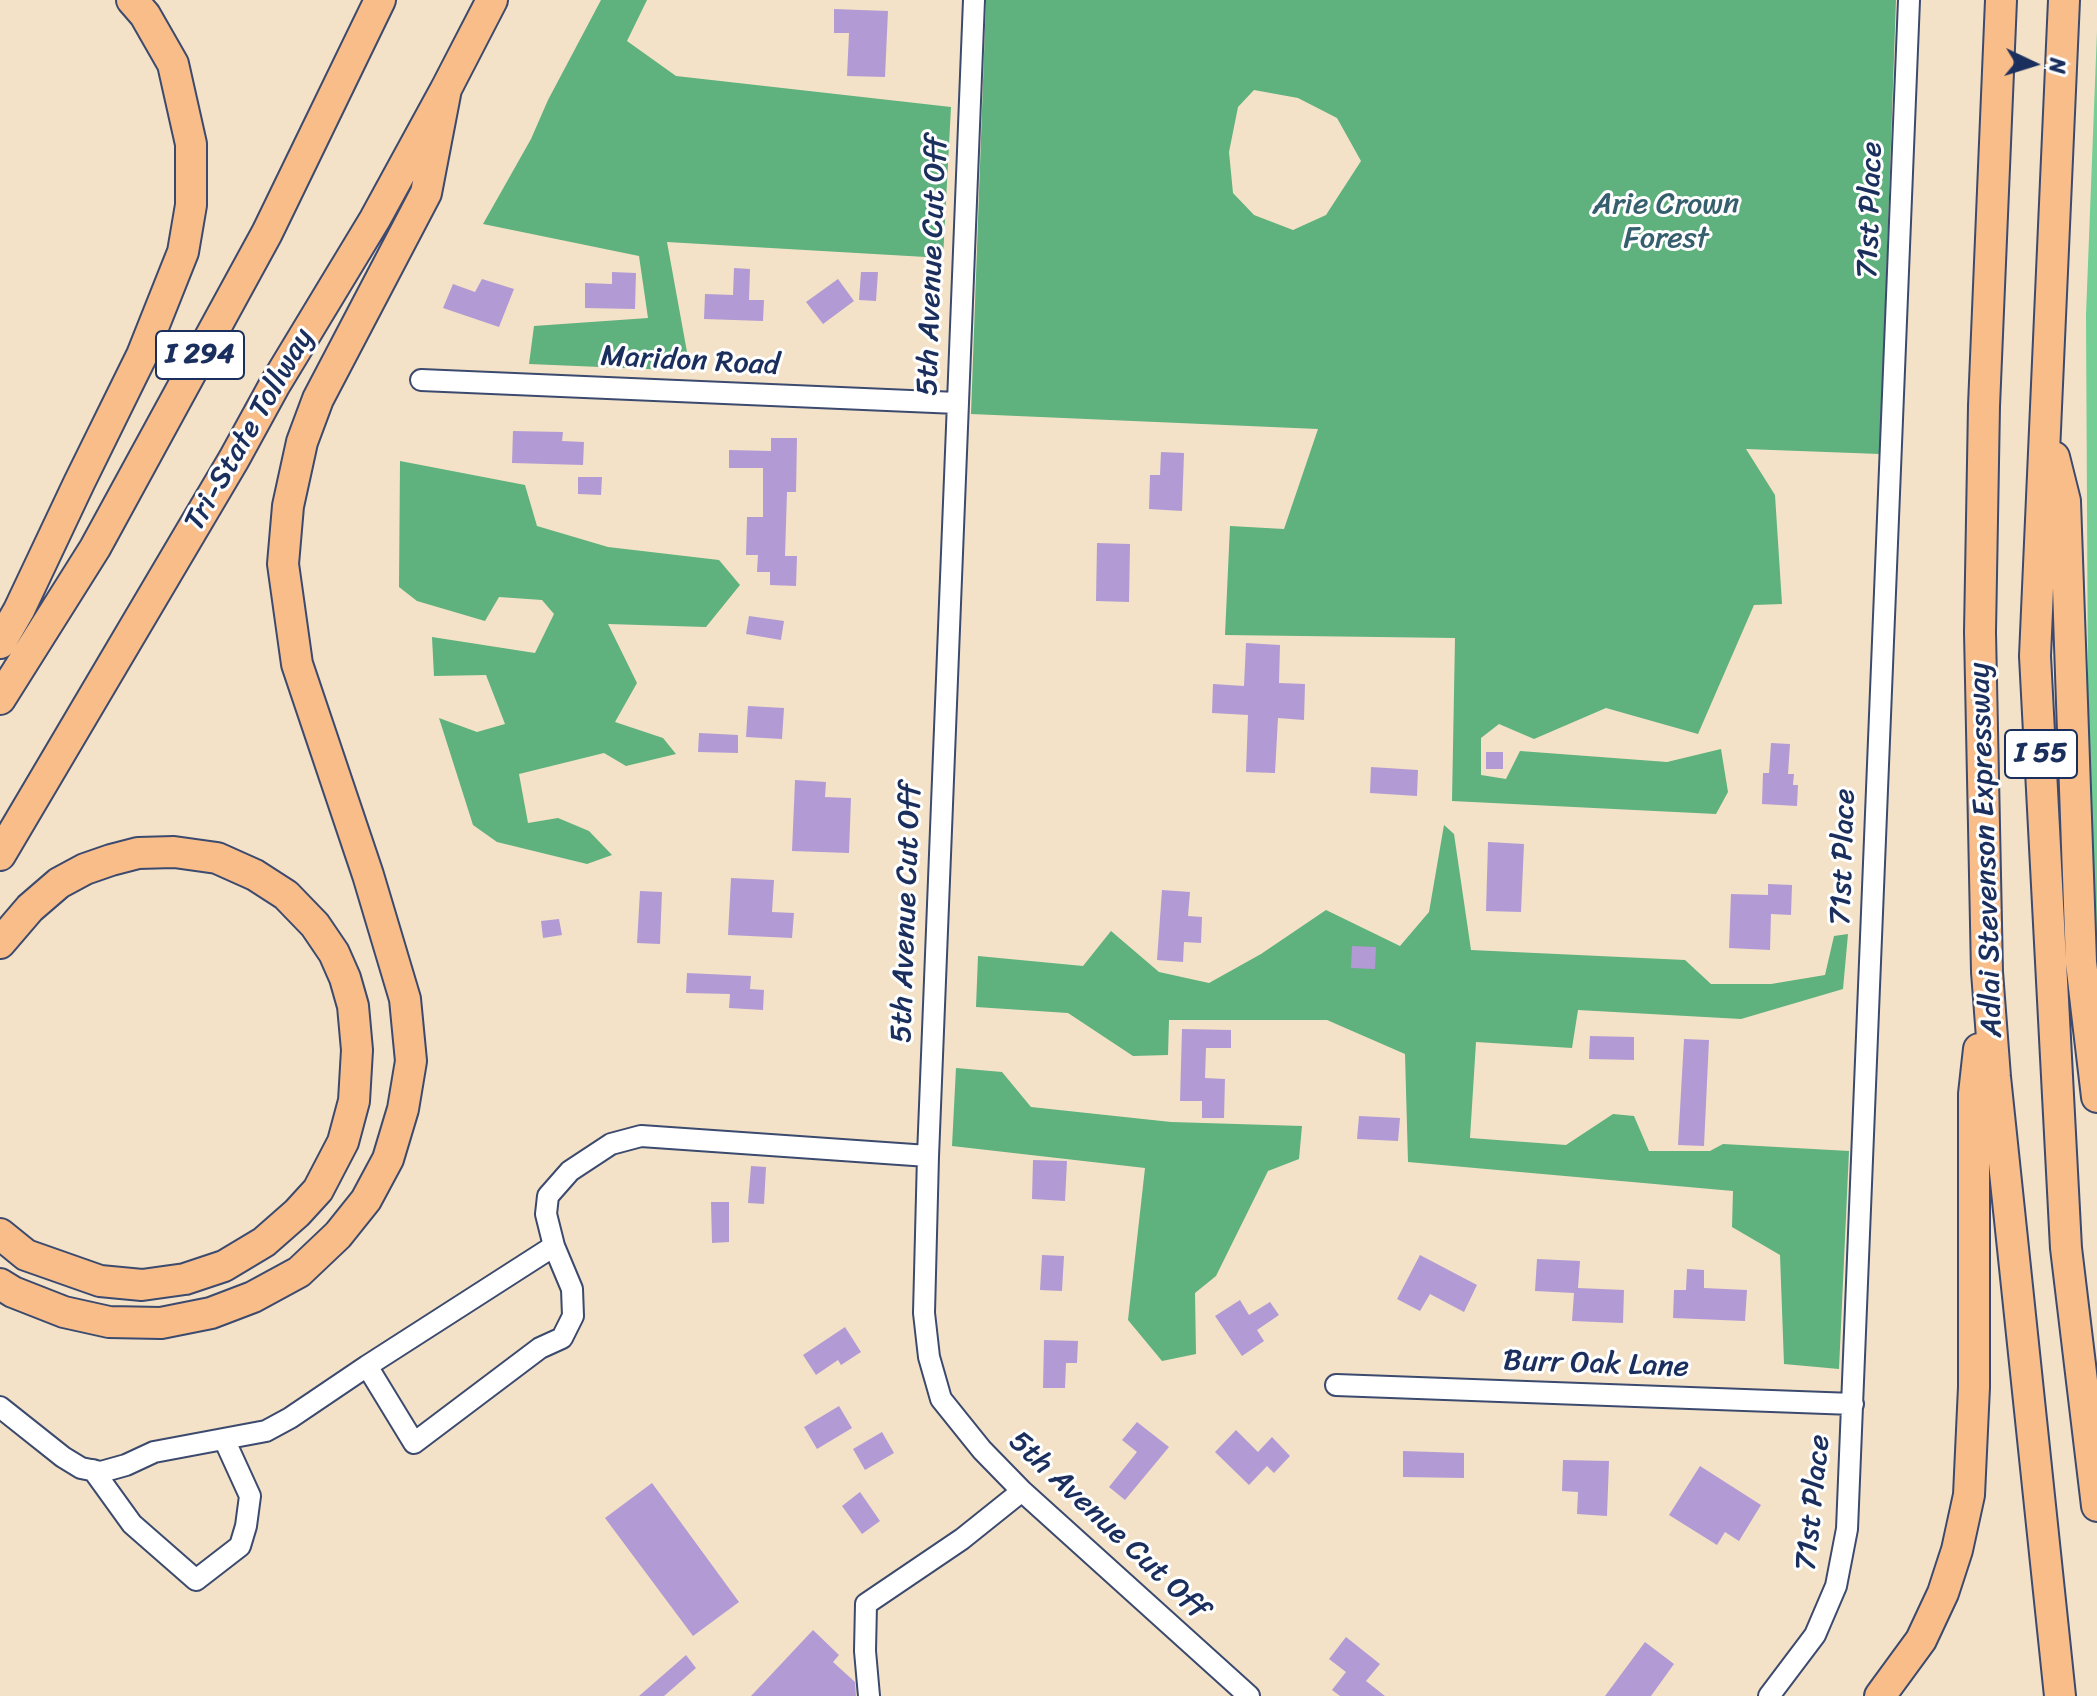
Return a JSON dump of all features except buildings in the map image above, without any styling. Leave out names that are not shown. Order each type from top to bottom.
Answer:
[{"type":"highway","points":[[0,643],[19,610],[142,355],[183,252],[191,205],[191,144],[173,64],[145,15],[132,0]]},
{"type":"highway","name":"I 294","points":[[0,699],[95,548],[267,233],[380,0]]},
{"type":"highway","name":"Tri-State Tollway","points":[[0,855],[375,219],[492,0]]},
{"type":"highway","name":"Adlai Stevenson Expressway","points":[[2001,0],[1984,406],[1980,617],[1987,972],[1998,1108],[2060,1696]]},
{"type":"highway","name":"Adlai Stevenson Expressway","points":[[2064,0],[2035,656],[2066,1248],[2097,1506]]},
{"type":"highway","points":[[0,1284],[64,1312],[109,1322],[161,1323],[211,1313],[253,1297],[299,1272],[338,1235],[366,1200],[388,1159],[403,1109],[411,1061],[405,999],[368,875],[297,664],[283,564],[288,506],[302,442],[318,399],[426,193],[446,89]]},
{"type":"highway","points":[[2046,421],[2065,501],[2081,962],[2097,1097]]},
{"type":"highway","points":[[0,943],[30,908],[59,883],[85,869],[138,853],[174,852],[217,858],[255,875],[286,895],[315,925],[334,953],[345,978],[353,1006],[357,1050],[354,1101],[343,1142],[318,1190],[264,1242],[224,1266],[185,1279],[142,1285],[100,1281],[26,1255],[0,1234]]},
{"type":"highway","points":[[1880,1696],[1921,1640],[1943,1593],[1957,1550],[1969,1495],[1976,1235],[1974,1094],[1987,972]]},
{"type":"street","name":"5th Avenue Cut Off","points":[[974,0],[928,1156],[924,1313],[929,1357],[941,1399],[982,1450],[1022,1491],[1249,1696]]},
{"type":"street","name":"71st Place","points":[[1769,1696],[1815,1635],[1836,1586],[1847,1529],[1909,0]]},
{"type":"street","name":"Maridon Road","points":[[421,380],[957,403]]},
{"type":"street","points":[[367,1366],[414,1443],[540,1348],[562,1338],[573,1316],[572,1289],[554,1246],[546,1214],[548,1196],[570,1171],[611,1144],[641,1136],[928,1156]]},
{"type":"street","points":[[0,1407],[63,1457],[81,1468],[101,1472],[154,1452],[266,1431],[554,1246]]},
{"type":"street","name":"Burr Oak Lane","points":[[1336,1385],[1853,1404]]},
{"type":"street","points":[[93,1470],[132,1524],[196,1580],[240,1546],[246,1526],[250,1496],[224,1439]]},
{"type":"street","points":[[869,1696],[865,1651],[866,1604],[962,1539],[1022,1491]]},
{"type":"green space","points":[[601,0],[647,0],[627,41],[676,76],[951,107],[943,258],[667,242],[687,352],[672,370],[529,364],[534,326],[648,318],[639,256],[483,224],[531,139]]},
{"type":"green space","name":"Arie Crown Forest","points":[[986,0],[1896,0],[1880,454],[1746,449],[1775,495],[1782,604],[1754,605],[1698,734],[1606,708],[1534,739],[1499,724],[1481,738],[1481,775],[1506,779],[1520,751],[1667,762],[1721,749],[1728,792],[1716,814],[1452,801],[1455,638],[1225,635],[1230,526],[1284,529],[1318,429],[971,414]],"holes":[[[1254,90],[1298,98],[1337,118],[1361,161],[1326,215],[1293,230],[1254,215],[1233,193],[1229,152],[1238,107]]]},
{"type":"green space","points":[[2097,31],[2097,960],[2089,886],[2086,315]]},
{"type":"green space","points":[[400,461],[525,485],[537,526],[608,547],[719,560],[740,585],[706,627],[608,624],[637,683],[615,722],[663,738],[676,754],[626,766],[604,753],[519,774],[528,823],[558,818],[589,831],[612,855],[587,864],[497,842],[473,825],[439,718],[477,732],[505,724],[486,675],[434,676],[432,637],[535,653],[554,614],[542,600],[499,597],[485,621],[417,601],[399,587]]},
{"type":"green space","points":[[1444,825],[1454,834],[1471,950],[1685,960],[1711,984],[1771,984],[1825,975],[1834,936],[1848,934],[1843,989],[1741,1019],[1578,1010],[1572,1048],[1476,1042],[1470,1138],[1566,1145],[1613,1114],[1634,1116],[1649,1151],[1710,1151],[1723,1144],[1849,1151],[1839,1369],[1784,1364],[1780,1255],[1732,1227],[1733,1191],[1408,1162],[1405,1054],[1327,1020],[1169,1020],[1168,1055],[1133,1056],[1068,1013],[976,1007],[978,956],[1083,966],[1111,931],[1159,972],[1209,983],[1261,954],[1326,910],[1400,946],[1429,912]]},
{"type":"green space","points":[[956,1068],[1002,1072],[1031,1107],[1171,1122],[1302,1126],[1299,1159],[1268,1171],[1216,1276],[1195,1293],[1196,1354],[1162,1361],[1128,1320],[1145,1168],[952,1146]]}]
